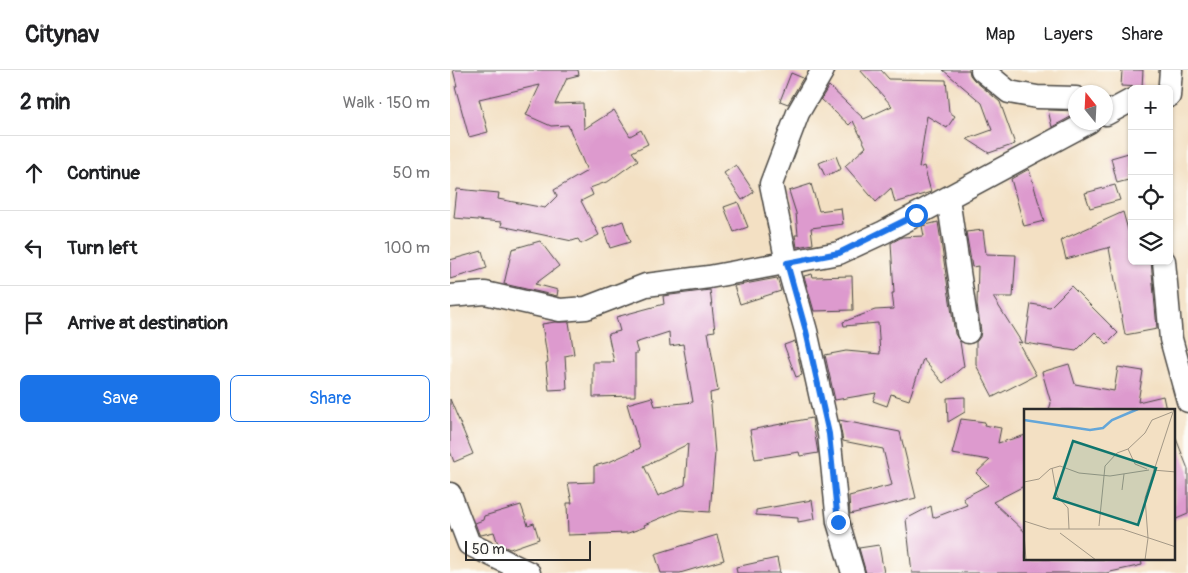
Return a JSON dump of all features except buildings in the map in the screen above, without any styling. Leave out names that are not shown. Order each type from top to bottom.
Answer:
[{"type":"street","points":[[823,70],[798,113],[771,184],[787,263],[806,331],[827,424],[838,522],[853,573]]},
{"type":"street","points":[[982,70],[1009,92],[1037,97],[1068,98]]},
{"type":"street","points":[[1170,85],[1171,70]]},
{"type":"street","points":[[1173,94],[1188,91]]},
{"type":"street","points":[[1113,98],[1128,99]]},
{"type":"street","points":[[1113,110],[1128,101]]},
{"type":"street","points":[[450,296],[485,293],[560,310],[586,308],[646,285],[709,277],[839,253],[948,198],[1074,130]]},
{"type":"street","points":[[948,198],[968,332]]},
{"type":"street","points":[[1164,265],[1171,339],[1188,401]]},
{"type":"street","points":[[450,494],[469,544],[529,573]]},
{"type":"route","points":[[838,522],[829,434],[806,331],[787,263],[839,253],[916,215]]}]
